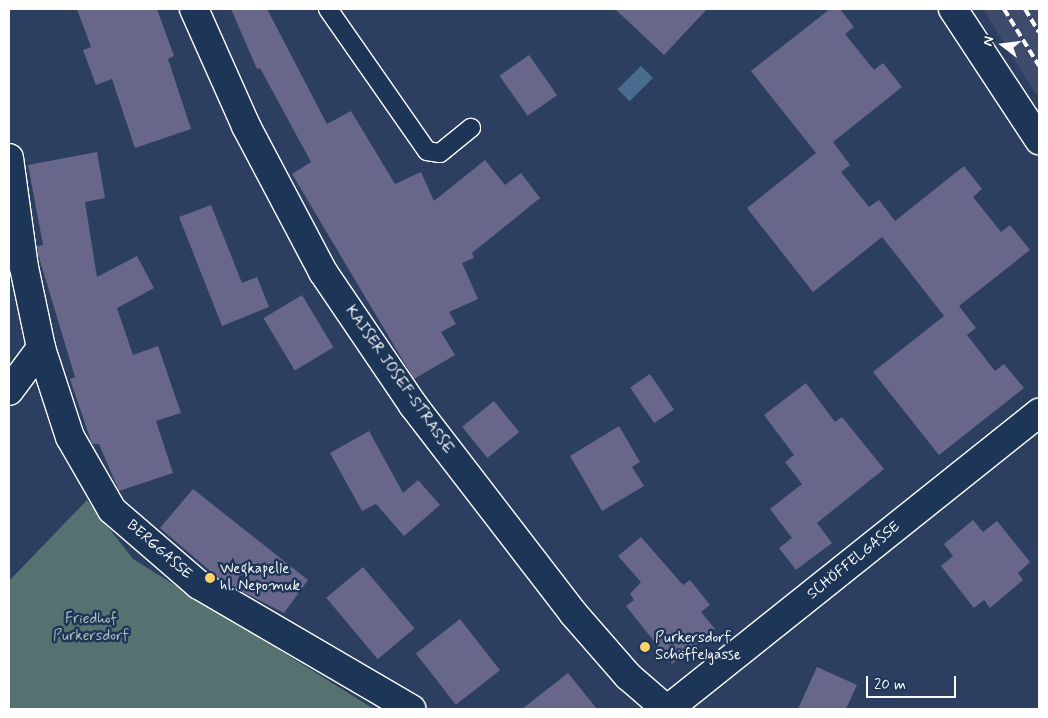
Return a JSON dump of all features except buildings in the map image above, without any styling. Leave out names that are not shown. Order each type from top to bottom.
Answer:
[{"type":"street","name":"KAISER JOSEF-STRASSE","points":[[194,9],[246,126],[323,272],[414,406],[573,613],[628,676],[667,709]]},
{"type":"street","points":[[953,9],[1039,140]]},
{"type":"street","name":"BERGGASSE","points":[[9,158],[24,267],[40,348],[70,436],[112,510],[199,585],[411,709]]},
{"type":"street","points":[[9,391],[40,348]]},
{"type":"street","name":"SCHÖFFELGASSE","points":[[667,709],[1039,413]]},
{"type":"lane","points":[[328,9],[427,151],[440,153],[471,128]]},
{"type":"shaded area","points":[[983,9],[1039,9],[1039,99],[1005,45]]},
{"type":"shaded area","points":[[641,66],[653,78],[630,101],[618,89]]},
{"type":"green space","name":"Friedhof Purkersdorf","points":[[87,500],[133,559],[374,709],[9,709],[9,581]]},
{"type":"railway","points":[[1004,9],[1039,66]]},
{"type":"railway","points":[[1025,9],[1039,32]]},
{"type":"place","name":"Wegkapelle hl. Nepomuk","points":[[210,578]]},
{"type":"place","name":"Purkersdorf Schöffelgasse","points":[[645,647]]}]
